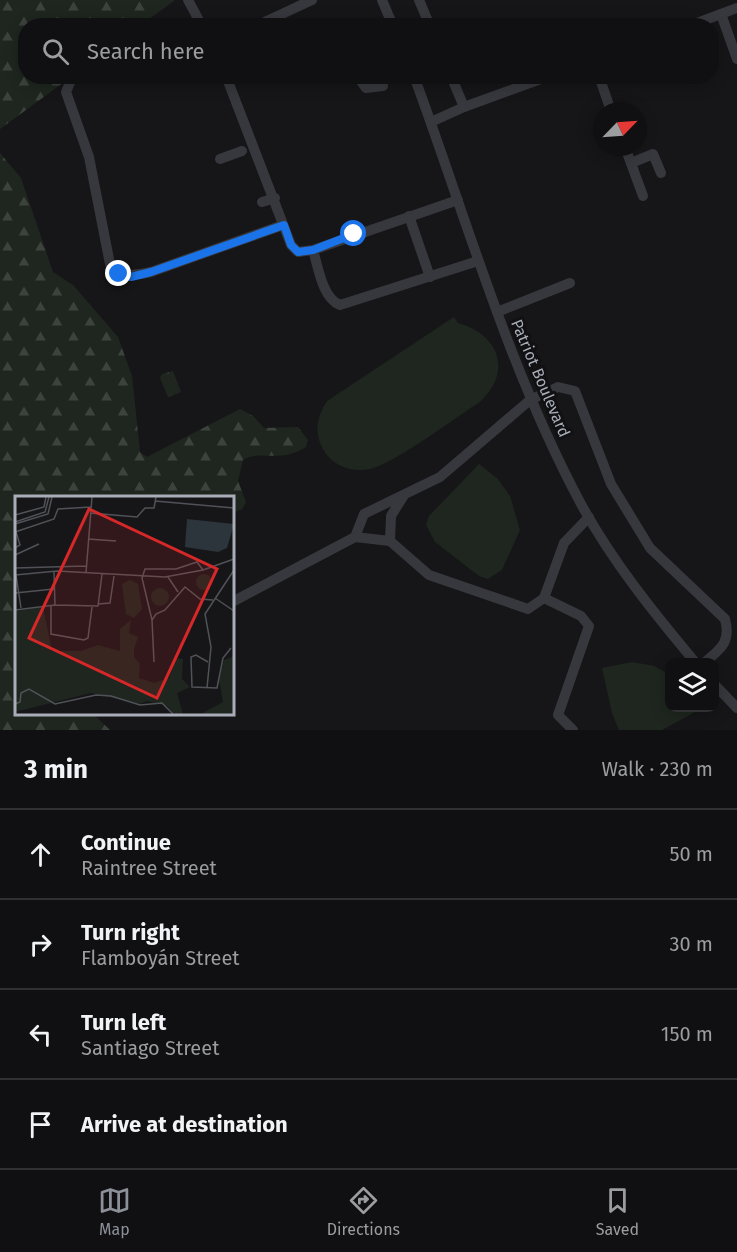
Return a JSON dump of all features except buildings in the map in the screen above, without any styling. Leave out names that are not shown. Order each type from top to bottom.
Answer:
[{"type":"street","points":[[188,0],[198,18]]},
{"type":"street","points":[[281,0],[287,11]]},
{"type":"street","points":[[273,18],[312,0]]},
{"type":"street","points":[[382,0],[390,18]]},
{"type":"street","points":[[419,0],[427,18]]},
{"type":"street","points":[[711,18],[737,8]]},
{"type":"street","points":[[722,14],[737,59]]},
{"type":"street","points":[[69,84],[66,92],[90,157],[110,264],[119,274],[131,277],[151,272],[284,225]]},
{"type":"street","points":[[229,84],[291,245],[298,252],[313,250],[458,200]]},
{"type":"street","points":[[363,84],[366,88],[383,86]]},
{"type":"street","name":"Patriot Boulevard","points":[[417,84],[478,261],[530,400],[589,517],[647,605],[691,658]]},
{"type":"street","points":[[454,84],[464,107]]},
{"type":"street","points":[[430,122],[527,84]]},
{"type":"street","points":[[602,84],[609,102]]},
{"type":"street","points":[[220,159],[242,151]]},
{"type":"street","points":[[631,163],[653,154],[661,173]]},
{"type":"street","points":[[628,156],[644,196]]},
{"type":"street","points":[[262,202],[274,198]]},
{"type":"street","points":[[409,216],[430,277]]},
{"type":"street","points":[[313,250],[330,298],[340,305],[478,261]]},
{"type":"street","points":[[497,312],[570,283]]},
{"type":"street","points":[[355,537],[364,514],[440,477],[530,400],[558,387],[575,391],[611,484],[650,548],[725,620],[729,633],[725,645],[711,658]]},
{"type":"street","points":[[390,541],[391,516],[404,495]]},
{"type":"street","points":[[234,601],[355,537],[390,541],[429,575],[528,609],[544,598],[564,543],[589,517]]},
{"type":"street","points":[[544,598],[581,616],[589,626],[558,715],[569,723],[573,730]]},
{"type":"street","points":[[719,689],[737,708]]},
{"type":"green space","points":[[0,0],[175,0],[151,18],[18,18],[18,84],[61,84],[0,129]]},
{"type":"green space","points":[[0,153],[21,178],[53,272],[73,285],[118,337],[132,376],[140,452],[147,457],[240,409],[253,416],[264,428],[298,427],[308,440],[306,447],[287,455],[256,456],[243,460],[238,481],[246,502],[242,509],[234,513],[234,496],[15,496],[15,715],[94,715],[110,730],[0,730]]},
{"type":"green space","points":[[454,317],[458,323],[483,335],[496,354],[497,377],[481,401],[410,449],[381,465],[356,470],[343,467],[332,460],[320,443],[317,430],[321,412],[327,401]]},
{"type":"green space","points":[[173,371],[181,392],[168,397],[160,378],[162,374]]},
{"type":"green space","points":[[479,464],[498,479],[510,496],[520,530],[502,570],[488,579],[479,576],[435,542],[426,525],[429,516]]},
{"type":"green space","points":[[632,662],[654,666],[665,672],[665,712],[695,712],[662,730],[619,730],[612,713],[602,668]]},
{"type":"route","points":[[119,274],[131,277],[151,272],[284,225],[291,245],[298,252],[313,250],[354,234]]}]
